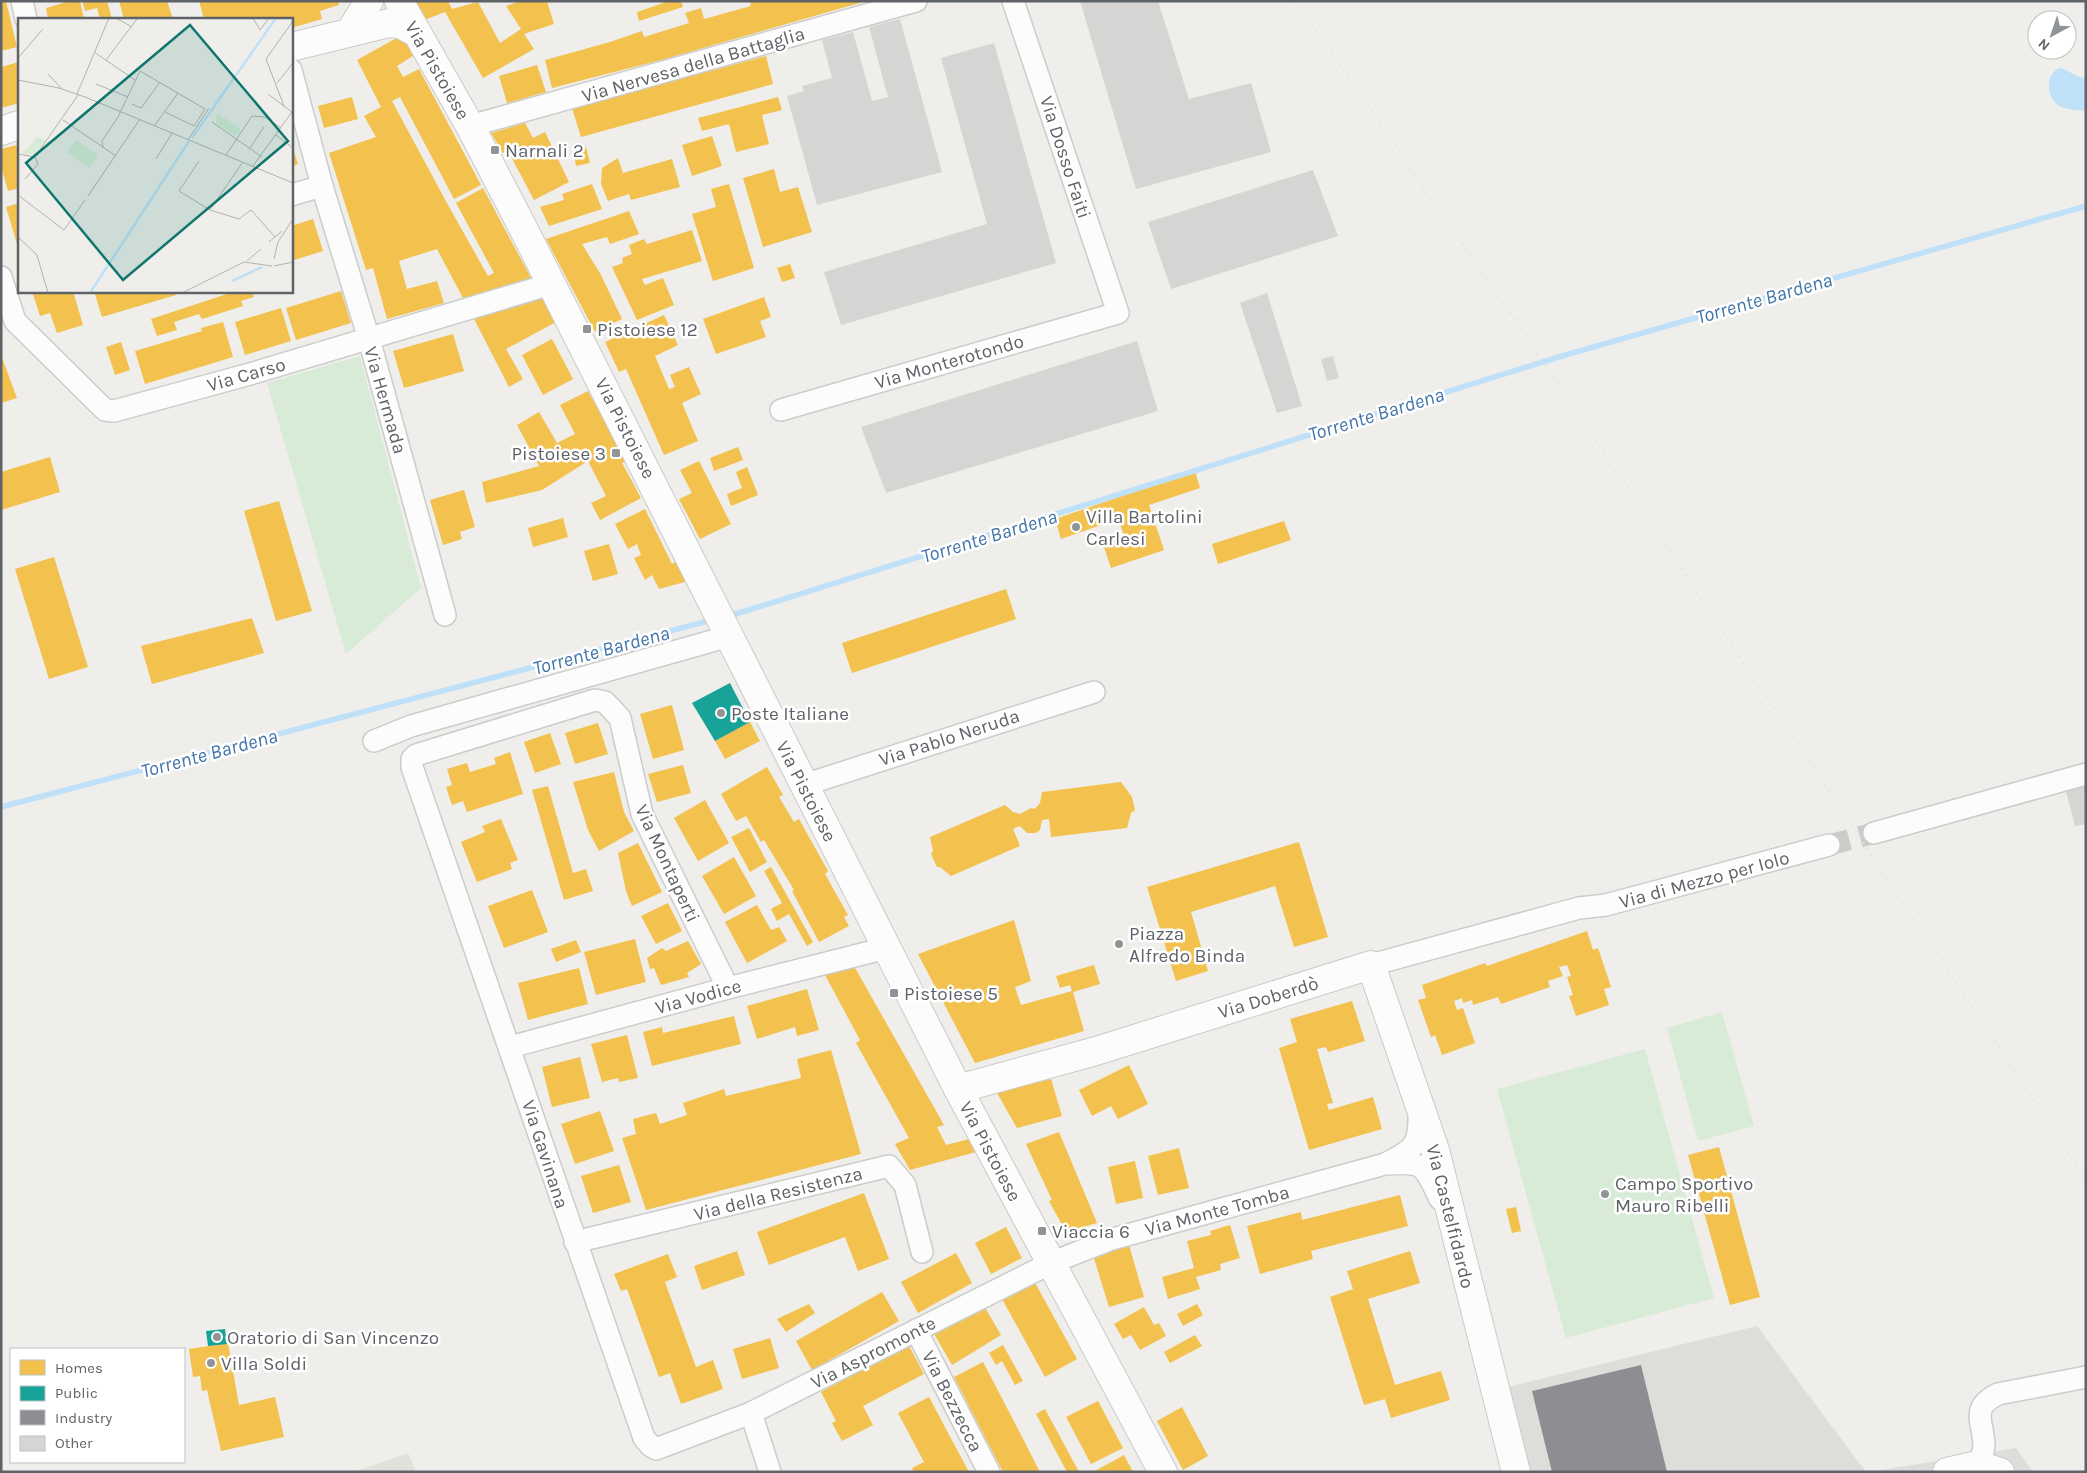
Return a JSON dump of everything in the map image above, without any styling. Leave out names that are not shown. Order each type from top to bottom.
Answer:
[{"type":"main road","points":[[350,32],[369,1]]},
{"type":"main road","name":"Via Pistoiese","points":[[399,1],[470,126],[589,356],[958,1089],[1163,1472]]},
{"type":"main road","points":[[292,47],[389,23],[400,24],[415,32]]},
{"type":"main road","points":[[1,131],[18,125]]},
{"type":"main road","name":"Via Doberdò","points":[[958,1089],[1096,1051],[1371,965]]},
{"type":"main road","name":"Via Castelfidardo","points":[[1371,965],[1436,1150],[1516,1472]]},
{"type":"main road","points":[[1947,1472],[1989,1468]]},
{"type":"street","points":[[22,1],[26,18]]},
{"type":"street","name":"Via Nervesa della Battaglia","points":[[470,126],[916,1]]},
{"type":"street","name":"Via Dosso Faiti","points":[[1014,1],[1118,313]]},
{"type":"street","name":"Via Hermada","points":[[292,74],[322,186],[369,339],[445,615]]},
{"type":"street","points":[[292,195],[322,186]]},
{"type":"street","name":"Via Carso","points":[[1,277],[15,321],[105,410],[121,409],[369,339],[551,284]]},
{"type":"street","name":"Via Monterotondo","points":[[781,410],[1118,313]]},
{"type":"street","points":[[374,741],[411,726],[719,639],[727,632]]},
{"type":"street","name":"Via Pablo Neruda","points":[[804,784],[1094,692]]},
{"type":"street","name":"Via Montaperti","points":[[412,759],[416,755],[595,700],[605,702],[620,718],[642,814],[728,988]]},
{"type":"street","name":"Via Gavinana","points":[[412,759],[412,767],[644,1438],[650,1446],[656,1449],[751,1413]]},
{"type":"street","points":[[1874,833],[2086,774]]},
{"type":"street","name":"Via di Mezzo per Iolo","points":[[1579,908],[1606,905],[1828,845]]},
{"type":"street","name":"Via Doberdò","points":[[1371,965],[1579,908]]},
{"type":"street","name":"Via Vodice","points":[[510,1047],[728,988],[886,948]]},
{"type":"street","name":"Via Monte Tomba","points":[[1051,1264],[1108,1240],[1385,1164],[1406,1154],[1414,1146],[1418,1138],[1419,1102]]},
{"type":"street","name":"Via Monte Tomba","points":[[1385,1164],[1414,1163],[1424,1169],[1454,1227]]},
{"type":"street","name":"Via della Resistenza","points":[[575,1242],[889,1166],[905,1185],[922,1252]]},
{"type":"street","name":"Via Aspromonte","points":[[751,1413],[1051,1264]]},
{"type":"street","name":"Via Bezzecca","points":[[916,1330],[989,1472]]},
{"type":"street","points":[[1989,1468],[1979,1415],[1982,1406],[1988,1399],[1998,1394],[2086,1377]]},
{"type":"street","points":[[751,1413],[770,1472]]},
{"type":"shaded area","points":[[1757,1326],[1866,1472],[1526,1472],[1508,1387]]},
{"type":"shaded area","points":[[2016,1448],[2033,1472],[1869,1472]]},
{"type":"shaded area","points":[[408,1453],[416,1472],[354,1472]]},
{"type":"green space","points":[[360,356],[421,588],[346,654],[267,383]]},
{"type":"green space","points":[[1722,1012],[1754,1126],[1698,1141],[1667,1028]]},
{"type":"green space","name":"Campo Sportivo Mauro Ribelli","points":[[1645,1049],[1714,1298],[1566,1338],[1497,1089]]},
{"type":"water","points":[[2060,68],[2079,77],[2086,78],[2086,111],[2064,108],[2054,101],[2049,85],[2052,75]]},
{"type":"building: Homes","points":[[1,1],[6,1],[17,47],[1,51]]},
{"type":"building: Homes","points":[[70,1],[80,1],[84,18],[48,18],[46,8]]},
{"type":"building: Homes","points":[[82,1],[107,1],[112,18],[100,18],[97,8],[85,11]]},
{"type":"building: Homes","points":[[119,1],[167,1],[173,18],[124,18]]},
{"type":"building: Homes","points":[[199,1],[338,1],[339,5],[320,11],[322,19],[292,28],[292,18],[204,18]]},
{"type":"building: Homes","points":[[414,1],[448,1],[452,9],[478,2],[500,43],[521,29],[506,6],[521,1],[547,1],[554,24],[524,34],[534,49],[483,78],[445,12],[424,20]]},
{"type":"building: Homes","points":[[669,1],[681,1],[683,7],[639,21],[637,12]]},
{"type":"building: Homes","points":[[750,1],[863,2],[665,59],[552,88],[545,60],[642,31],[644,37],[689,23],[685,13],[701,8],[704,19],[751,6]]},
{"type":"building: Homes","points":[[402,35],[413,56],[397,66],[403,77],[419,69],[481,185],[454,199],[400,97],[392,101],[488,276],[494,273],[456,203],[483,188],[531,278],[463,298],[437,249],[399,261],[407,289],[437,281],[444,303],[387,319],[373,268],[366,270],[329,153],[376,137],[364,116],[381,107],[357,60]]},
{"type":"building: Homes","points":[[766,56],[773,84],[581,137],[572,108]]},
{"type":"building: Homes","points":[[18,62],[18,103],[1,108],[1,67]]},
{"type":"building: Homes","points":[[537,65],[546,92],[507,103],[499,76]]},
{"type":"building: Homes","points":[[352,97],[358,119],[324,128],[318,106]]},
{"type":"building: Homes","points":[[778,97],[782,110],[762,115],[769,144],[736,152],[729,124],[702,131],[698,118]]},
{"type":"building: Homes","points":[[525,123],[533,138],[545,132],[569,182],[534,200],[508,151],[503,153],[491,133]]},
{"type":"building: Homes","points":[[712,136],[722,166],[692,176],[682,145]]},
{"type":"building: Homes","points":[[17,145],[18,188],[8,191],[1,166],[1,149]]},
{"type":"building: Homes","points":[[292,145],[298,164],[292,166]]},
{"type":"building: Homes","points":[[586,147],[590,163],[576,166],[573,150]]},
{"type":"building: Homes","points":[[618,158],[623,173],[672,159],[680,187],[631,200],[629,194],[608,201],[601,184],[602,168]]},
{"type":"building: Homes","points":[[774,169],[780,192],[798,187],[812,232],[763,247],[743,178]]},
{"type":"building: Homes","points":[[592,184],[602,209],[549,226],[540,207],[564,200],[562,194]]},
{"type":"building: Homes","points":[[729,184],[754,268],[713,281],[692,214],[716,207],[711,189]]},
{"type":"building: Homes","points":[[18,203],[18,247],[6,207]]},
{"type":"building: Homes","points":[[629,211],[639,234],[610,244],[607,237],[582,244],[601,275],[622,319],[595,332],[546,239]]},
{"type":"building: Homes","points":[[313,219],[323,251],[292,261],[292,226]]},
{"type":"building: Homes","points":[[692,230],[702,261],[642,279],[645,285],[663,278],[674,305],[637,320],[612,267],[623,263],[622,258],[632,254],[629,245],[644,239],[647,244]]},
{"type":"building: Homes","points":[[790,264],[795,278],[782,282],[777,268]]},
{"type":"building: Homes","points":[[341,291],[351,323],[296,340],[286,308]]},
{"type":"building: Homes","points":[[32,292],[73,292],[83,325],[57,333],[50,313],[40,316]]},
{"type":"building: Homes","points":[[94,292],[179,292],[176,295],[102,317]]},
{"type":"building: Homes","points":[[233,292],[252,292],[254,297],[241,301],[243,306],[202,319],[199,314],[174,322],[177,330],[157,336],[151,319]]},
{"type":"building: Homes","points":[[541,295],[556,322],[506,349],[523,379],[509,387],[472,315],[509,309],[506,304]]},
{"type":"building: Homes","points":[[764,297],[771,317],[760,321],[766,337],[716,354],[703,319]]},
{"type":"building: Homes","points":[[281,308],[291,341],[245,355],[235,322]]},
{"type":"building: Homes","points":[[664,315],[678,345],[655,356],[669,389],[675,387],[670,375],[689,367],[701,394],[682,403],[698,441],[664,455],[626,369],[619,372],[605,342]]},
{"type":"building: Homes","points":[[223,322],[233,357],[145,384],[135,351],[202,331],[201,328]]},
{"type":"building: Homes","points":[[453,334],[464,371],[404,388],[393,351]]},
{"type":"building: Homes","points":[[552,339],[573,379],[543,395],[522,355]]},
{"type":"building: Homes","points":[[121,342],[130,370],[115,375],[106,347]]},
{"type":"building: Homes","points":[[1,355],[17,398],[1,403]]},
{"type":"building: Homes","points":[[588,391],[626,461],[622,463],[641,498],[600,520],[591,503],[606,496],[588,461],[542,490],[486,503],[482,482],[539,466],[517,425],[539,412],[557,443],[575,434],[560,405]]},
{"type":"building: Homes","points":[[738,447],[743,460],[714,471],[710,458]]},
{"type":"building: Homes","points":[[50,457],[60,492],[1,510],[1,472]]},
{"type":"building: Homes","points":[[699,461],[731,524],[700,539],[679,499],[692,493],[680,470]]},
{"type":"building: Homes","points":[[747,467],[758,495],[731,506],[727,494],[742,488],[736,472]]},
{"type":"building: Homes","name":"Villa Bartolini Carlesi","points":[[1195,471],[1200,488],[1149,505],[1164,550],[1111,568],[1104,547],[1113,544],[1112,540],[1124,535],[1118,519],[1061,539],[1055,519]]},
{"type":"building: Homes","points":[[464,490],[475,527],[460,532],[462,539],[443,545],[430,500]]},
{"type":"building: Homes","points":[[279,501],[312,611],[276,621],[244,511]]},
{"type":"building: Homes","points":[[645,509],[672,564],[682,558],[692,580],[659,589],[652,575],[645,580],[634,558],[641,555],[637,544],[628,549],[615,524]]},
{"type":"building: Homes","points":[[563,518],[568,537],[533,547],[528,528]]},
{"type":"building: Homes","points":[[1284,521],[1291,540],[1218,564],[1212,544]]},
{"type":"building: Homes","points":[[609,544],[618,574],[593,581],[584,551]]},
{"type":"building: Homes","points":[[54,557],[88,667],[49,679],[15,569]]},
{"type":"building: Homes","points":[[1006,589],[1016,619],[852,673],[842,643]]},
{"type":"building: Homes","points":[[252,618],[264,653],[152,684],[141,646]]},
{"type":"building: Homes","points":[[672,705],[684,750],[653,759],[640,714]]},
{"type":"building: Homes","points":[[750,722],[760,741],[725,759],[715,741]]},
{"type":"building: Homes","points":[[598,723],[608,754],[575,764],[565,733]]},
{"type":"building: Homes","points":[[550,733],[561,764],[535,773],[524,742]]},
{"type":"building: Homes","points":[[510,752],[523,794],[467,812],[463,801],[452,805],[446,787],[452,785],[447,769],[467,763],[470,772],[496,764],[494,758]]},
{"type":"building: Homes","points":[[683,765],[691,793],[657,802],[648,774]]},
{"type":"building: Homes","points":[[767,767],[783,795],[779,797],[794,822],[799,819],[828,871],[825,874],[848,915],[844,917],[849,926],[819,942],[792,891],[794,890],[764,840],[761,842],[746,816],[736,821],[721,794]]},
{"type":"building: Homes","points":[[614,772],[624,812],[634,831],[599,851],[588,830],[573,782]]},
{"type":"building: Homes","points":[[1121,782],[1132,797],[1135,810],[1131,813],[1127,828],[1051,837],[1049,819],[1042,820],[1040,830],[1036,833],[1027,833],[1020,826],[1013,829],[1020,846],[951,876],[940,867],[937,867],[931,854],[933,851],[930,837],[1005,805],[1013,812],[1020,814],[1031,808],[1035,809],[1040,803],[1042,792]]},
{"type":"building: Homes","points":[[548,786],[573,873],[586,869],[593,891],[564,900],[532,790]]},
{"type":"building: Homes","points":[[705,800],[729,843],[698,861],[674,818]]},
{"type":"building: Homes","points":[[501,819],[518,860],[510,863],[512,869],[477,882],[461,842],[485,832],[482,826]]},
{"type":"building: Homes","points":[[749,828],[767,862],[750,872],[731,837]]},
{"type":"building: Homes","points":[[1299,842],[1328,937],[1294,947],[1275,886],[1191,912],[1208,971],[1176,981],[1147,887]]},
{"type":"building: Homes","points":[[638,843],[662,892],[632,906],[626,891],[618,853]]},
{"type":"building: Homes","points":[[734,857],[756,896],[724,914],[702,876]]},
{"type":"building: Homes","points":[[771,867],[813,942],[807,946],[789,914],[777,921],[771,909],[782,903],[764,871]]},
{"type":"building: Homes","points":[[532,890],[548,932],[504,948],[488,906]]},
{"type":"building: Homes","points":[[668,903],[682,931],[656,944],[641,916]]},
{"type":"building: Homes","points":[[757,905],[771,930],[779,927],[787,941],[747,963],[725,922]]},
{"type":"building: Homes","points":[[1014,920],[1031,981],[1015,987],[1021,1005],[1072,991],[1070,985],[1060,988],[1056,976],[1094,965],[1100,984],[1073,992],[1084,1031],[975,1063],[918,954]]},
{"type":"building: Homes","points":[[1587,931],[1593,950],[1598,948],[1611,987],[1604,989],[1609,1005],[1576,1016],[1569,996],[1573,995],[1567,977],[1571,976],[1567,965],[1559,967],[1563,976],[1548,981],[1550,987],[1501,1004],[1498,997],[1473,1005],[1472,1000],[1463,1003],[1462,998],[1454,1001],[1457,1010],[1463,1008],[1475,1043],[1442,1055],[1435,1035],[1431,1037],[1418,1000],[1426,998],[1422,985],[1485,963],[1487,966]]},
{"type":"building: Homes","points":[[635,939],[646,982],[596,995],[584,952]]},
{"type":"building: Homes","points":[[576,940],[581,952],[556,962],[551,949]]},
{"type":"building: Homes","points":[[688,941],[701,964],[687,973],[689,977],[661,985],[654,968],[650,969],[647,958],[662,948],[666,951]]},
{"type":"building: Homes","points":[[854,966],[944,1125],[937,1127],[946,1145],[969,1139],[976,1152],[910,1170],[895,1144],[909,1138],[856,1043],[860,1040],[825,975]]},
{"type":"building: Homes","points":[[579,968],[588,1004],[528,1020],[518,983]]},
{"type":"building: Homes","points":[[807,989],[819,1030],[797,1036],[795,1027],[757,1039],[747,1006]]},
{"type":"building: Homes","points":[[1352,1001],[1365,1041],[1328,1052],[1326,1047],[1317,1049],[1333,1103],[1327,1104],[1329,1110],[1373,1097],[1382,1129],[1309,1150],[1279,1048],[1297,1042],[1290,1019]]},
{"type":"building: Homes","points":[[734,1016],[741,1044],[652,1066],[643,1032],[662,1027],[663,1033]]},
{"type":"building: Homes","points":[[627,1035],[638,1078],[619,1082],[618,1078],[602,1082],[591,1044]]},
{"type":"building: Homes","points":[[831,1050],[861,1154],[646,1210],[622,1138],[636,1134],[633,1119],[656,1113],[660,1124],[687,1115],[683,1103],[724,1089],[726,1096],[801,1078],[797,1059]]},
{"type":"building: Homes","points":[[580,1057],[590,1098],[552,1107],[542,1067]]},
{"type":"building: Homes","points":[[1129,1065],[1148,1104],[1118,1119],[1111,1106],[1092,1116],[1079,1090]]},
{"type":"building: Homes","points":[[1051,1079],[1062,1116],[1017,1128],[997,1093]]},
{"type":"building: Homes","points":[[600,1111],[614,1151],[575,1164],[561,1124]]},
{"type":"building: Homes","points":[[1059,1132],[1097,1223],[1066,1232],[1049,1201],[1052,1200],[1026,1144]]},
{"type":"building: Homes","points":[[1719,1147],[1760,1297],[1730,1305],[1688,1155]]},
{"type":"building: Homes","points":[[1179,1148],[1189,1188],[1158,1195],[1148,1156]]},
{"type":"building: Homes","points":[[1135,1161],[1143,1198],[1116,1204],[1108,1167]]},
{"type":"building: Homes","points":[[619,1165],[631,1202],[593,1213],[581,1176]]},
{"type":"building: Homes","points":[[864,1193],[889,1259],[858,1271],[845,1237],[769,1265],[757,1232]]},
{"type":"building: Homes","points":[[1400,1195],[1408,1226],[1311,1251],[1313,1259],[1260,1274],[1247,1226],[1301,1212],[1302,1220]]},
{"type":"building: Homes","points":[[1516,1207],[1521,1231],[1512,1233],[1506,1209]]},
{"type":"building: Homes","points":[[1230,1225],[1240,1258],[1220,1264],[1221,1270],[1196,1277],[1200,1289],[1168,1299],[1162,1277],[1194,1268],[1187,1241],[1211,1235],[1210,1231]]},
{"type":"building: Homes","points":[[1006,1227],[1022,1258],[991,1274],[975,1243]]},
{"type":"building: Homes","points":[[1129,1245],[1144,1297],[1109,1307],[1093,1255]]},
{"type":"building: Homes","points":[[737,1251],[745,1275],[702,1290],[694,1266]]},
{"type":"building: Homes","points":[[1410,1251],[1420,1283],[1368,1299],[1395,1385],[1441,1371],[1450,1400],[1391,1418],[1385,1399],[1364,1405],[1330,1297],[1353,1289],[1347,1271]]},
{"type":"building: Homes","points":[[956,1253],[972,1283],[918,1313],[901,1282]]},
{"type":"building: Homes","points":[[668,1254],[677,1277],[665,1282],[696,1367],[713,1360],[723,1389],[681,1404],[670,1373],[659,1377],[627,1289],[621,1291],[614,1274]]},
{"type":"building: Homes","points":[[1033,1279],[1077,1359],[1045,1377],[1001,1297]]},
{"type":"building: Homes","points":[[882,1292],[899,1321],[812,1370],[796,1341]]},
{"type":"building: Homes","points":[[809,1304],[815,1313],[786,1332],[777,1319]]},
{"type":"building: Homes","points":[[983,1304],[1001,1335],[952,1365],[933,1332]]},
{"type":"building: Homes","points":[[1197,1304],[1203,1315],[1183,1326],[1177,1314]]},
{"type":"building: Homes","points":[[1144,1307],[1154,1325],[1159,1323],[1166,1336],[1140,1350],[1131,1335],[1123,1339],[1114,1324]]},
{"type":"building: Homes","points":[[1195,1335],[1202,1346],[1170,1363],[1164,1352]]},
{"type":"building: Homes","points":[[770,1338],[779,1368],[742,1379],[733,1349]]},
{"type":"building: Homes","points":[[228,1343],[239,1405],[275,1397],[284,1437],[221,1451],[207,1390],[202,1391],[200,1376],[193,1377],[189,1349]]},
{"type":"building: Homes","points":[[908,1344],[924,1374],[863,1406],[873,1425],[842,1441],[832,1423],[836,1421],[821,1392]]},
{"type":"building: Homes","points":[[1003,1345],[1023,1381],[1015,1385],[1002,1361],[996,1365],[989,1353]]},
{"type":"building: Homes","points":[[983,1362],[1040,1472],[1003,1472],[954,1377]]},
{"type":"building: Homes","points":[[929,1397],[969,1472],[914,1472],[912,1468],[924,1462],[898,1413]]},
{"type":"building: Homes","points":[[1098,1401],[1123,1448],[1091,1464],[1066,1417]]},
{"type":"building: Homes","points":[[1182,1407],[1208,1456],[1183,1470],[1157,1421]]},
{"type":"building: Homes","points":[[1045,1409],[1079,1472],[1067,1472],[1036,1414]]},
{"type":"building: Homes","points":[[1124,1455],[1133,1472],[1093,1472]]},
{"type":"building: Public","name":"Poste Italiane","points":[[730,683],[750,722],[715,741],[692,703]]},
{"type":"building: Public","name":"Oratorio di San Vincenzo","points":[[225,1329],[227,1344],[208,1346],[206,1331]]},
{"type":"building: Industry","points":[[1641,1365],[1667,1472],[1552,1472],[1532,1391]]},
{"type":"building: Other","points":[[1080,1],[1158,1],[1189,99],[1251,83],[1271,152],[1136,189]]},
{"type":"building: Other","points":[[900,19],[942,172],[817,205],[787,96],[804,91],[802,86],[832,78],[822,40],[853,32],[872,101],[888,97],[869,27]]},
{"type":"building: Other","points":[[994,43],[1056,263],[841,325],[824,272],[987,224],[941,58]]},
{"type":"building: Other","points":[[1313,170],[1338,236],[1171,289],[1148,222]]},
{"type":"building: Other","points":[[1267,293],[1302,406],[1277,413],[1240,303]]},
{"type":"building: Other","points":[[1137,341],[1158,411],[886,493],[861,427]]},
{"type":"building: Other","points":[[1333,356],[1339,378],[1327,381],[1321,359]]},
{"type":"building: Other","points":[[2086,786],[2086,824],[2075,826],[2066,791]]},
{"type":"waterway","name":"Torrente Bardena","points":[[726,617],[1562,356],[2086,206]]},
{"type":"waterway","name":"Torrente Bardena","points":[[1,807],[712,620]]},
{"type":"tunnel","points":[[1829,845],[1874,833]]},
{"type":"railway","points":[[1296,1],[1558,383],[2086,1179]]},
{"type":"place","name":"Narnali 2","points":[[495,150]]},
{"type":"place","name":"Pistoiese 12","points":[[587,329]]},
{"type":"place","name":"Pistoiese 3","points":[[616,453]]},
{"type":"place","name":"Villa Bartolini Carlesi","points":[[1076,527]]},
{"type":"place","name":"Poste Italiane","points":[[721,713]]},
{"type":"place","name":"Piazza Alfredo Binda","points":[[1119,944]]},
{"type":"place","name":"Pistoiese 5","points":[[894,993]]},
{"type":"place","name":"Campo Sportivo Mauro Ribelli","points":[[1605,1194]]},
{"type":"place","name":"Viaccia 6","points":[[1042,1231]]},
{"type":"place","name":"Oratorio di San Vincenzo","points":[[217,1337]]},
{"type":"place","name":"Villa Soldi","points":[[211,1363]]}]
